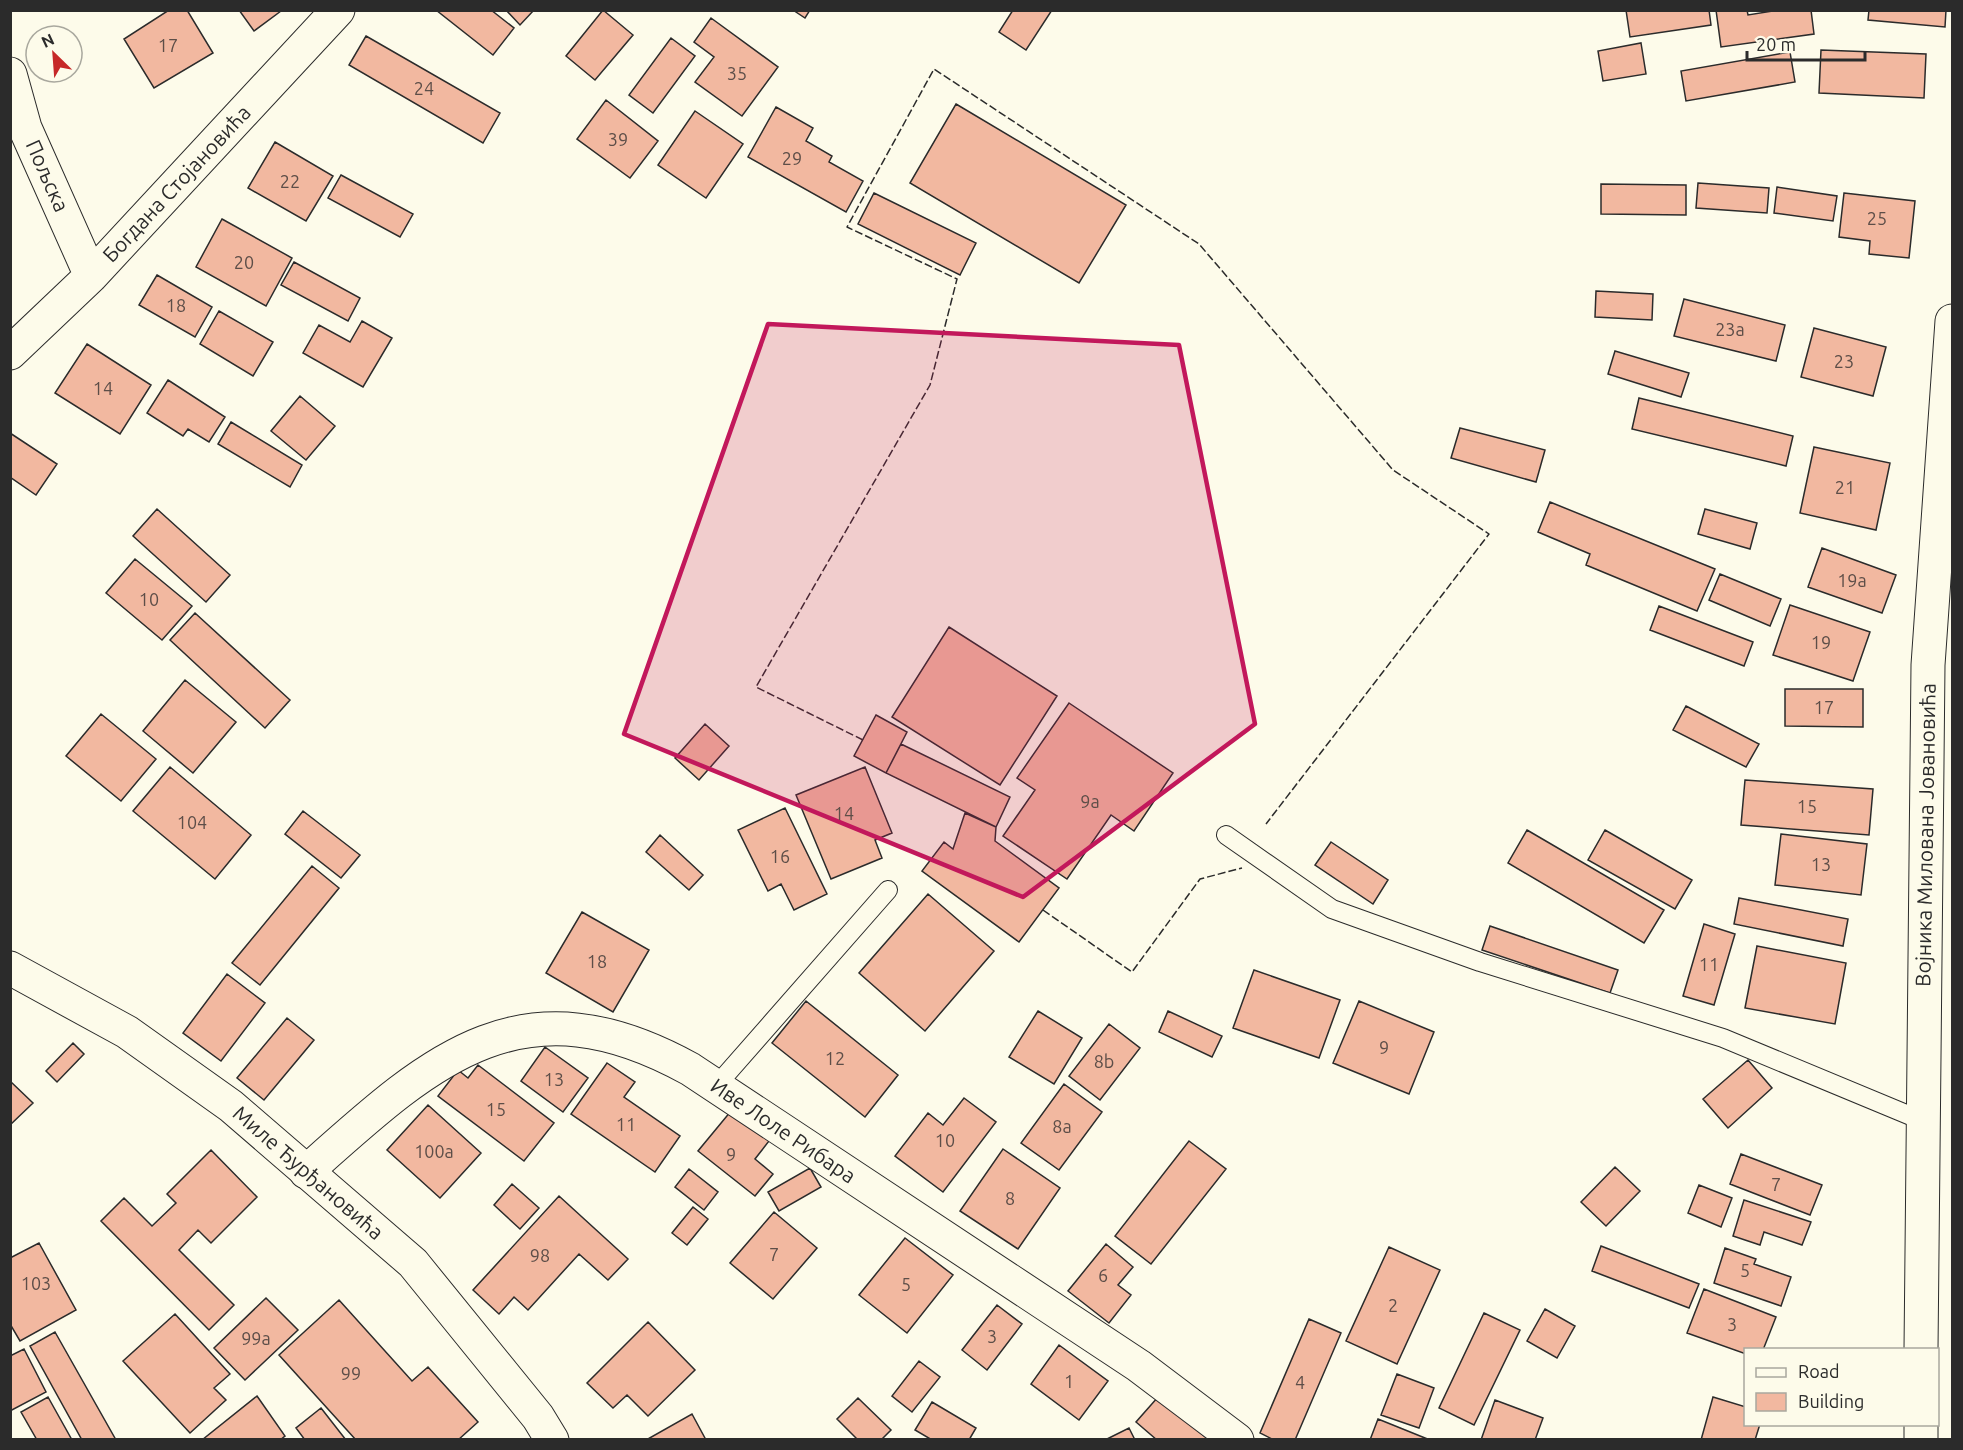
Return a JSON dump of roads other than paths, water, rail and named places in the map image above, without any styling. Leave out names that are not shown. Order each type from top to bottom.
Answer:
[{"type":"street","name":"Богдана Стојановића","points":[[10,353],[91,276],[338,10]]},
{"type":"street","name":"Пољска","points":[[10,74],[25,128],[91,276]]},
{"type":"street","name":"Војника Милована Јовановића","points":[[1921,1348],[1923,1121],[1953,321]]},
{"type":"street","name":"Миле Ђурђановића","points":[[10,968],[127,1032],[231,1106],[413,1263],[538,1416],[552,1440]]},
{"type":"street","name":"Иве Лоле Рибара","points":[[306,1172],[390,1097],[422,1074],[488,1039],[522,1030],[558,1029],[619,1038],[670,1058],[716,1086],[1139,1366],[1237,1440]]},
{"type":"lane","points":[[1226,835],[1332,909],[1480,962],[1723,1038],[1923,1121]]},
{"type":"lane","points":[[716,1086],[888,890]]}]
